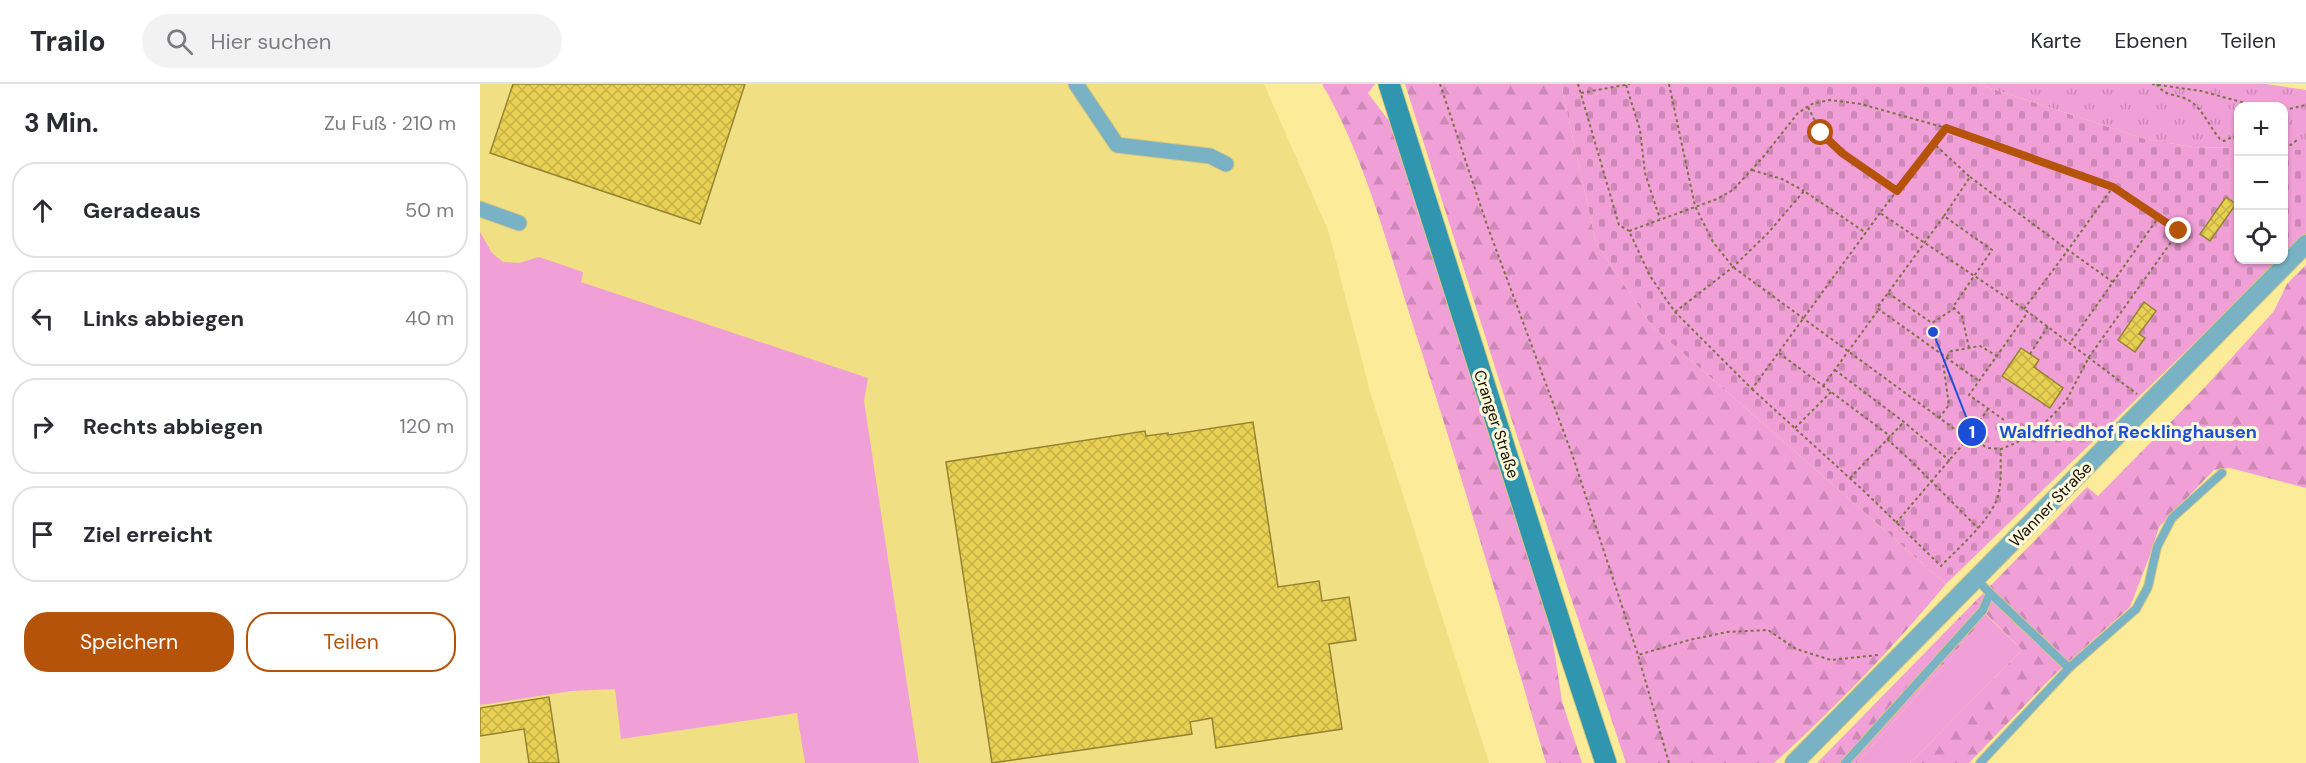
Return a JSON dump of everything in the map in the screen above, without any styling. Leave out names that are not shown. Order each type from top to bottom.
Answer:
[{"type":"main road","name":"Cranger Straße","points":[[1389,84],[1606,763]]},
{"type":"street","points":[[1076,84],[1117,145],[1210,156],[1226,164]]},
{"type":"street","points":[[480,209],[519,223]]},
{"type":"street","name":"Wanner Straße","points":[[1794,763],[2306,244]]},
{"type":"lane","points":[[1980,763],[2069,668],[2136,609],[2148,587],[2157,547],[2172,518],[2222,472]]},
{"type":"lane","points":[[1976,579],[2069,668]]},
{"type":"lane","points":[[1845,763],[1983,610],[1990,593]]},
{"type":"path","points":[[1440,84],[1487,225],[1574,457],[1638,655],[1669,763]]},
{"type":"path","points":[[1578,84],[1619,225],[1629,231],[1650,276],[1675,312],[1752,389],[1850,478],[1941,566],[1978,528],[1992,508],[1999,492],[2001,449]]},
{"type":"path","points":[[1581,93],[1628,84],[1640,130],[1645,173],[1660,219]]},
{"type":"path","points":[[1669,84],[1695,206],[1713,242],[1733,267],[1939,418],[1988,448],[2001,449],[2016,443],[2049,419],[2066,400],[2089,357],[2179,231]]},
{"type":"path","points":[[2152,84],[2201,91],[2241,102]]},
{"type":"path","points":[[2157,84],[2164,93],[2182,97],[2196,105],[2220,139],[2224,141],[2234,137]]},
{"type":"path","points":[[1629,231],[1717,199],[1733,190],[1798,113],[1829,100],[1861,104],[1946,128],[2113,187],[2190,238]]},
{"type":"path","points":[[2288,109],[2306,105]]},
{"type":"path","points":[[1808,107],[1821,133],[1842,153],[1897,191]]},
{"type":"path","points":[[1752,389],[1880,213],[1946,128]]},
{"type":"path","points":[[2288,144],[2291,145],[2298,139]]},
{"type":"path","points":[[1933,143],[1970,177],[2113,282]]},
{"type":"path","points":[[1751,170],[1782,179],[1804,191],[1866,233]]},
{"type":"path","points":[[1823,386],[1970,177]]},
{"type":"path","points":[[2025,309],[2113,187]]},
{"type":"path","points":[[1675,312],[1733,267],[1768,233],[1804,191]]},
{"type":"path","points":[[1880,213],[2025,309],[2149,403]]},
{"type":"path","points":[[1944,216],[1992,250],[1953,307],[1962,316],[1969,348]]},
{"type":"path","points":[[2070,343],[2158,217]]},
{"type":"path","points":[[1888,293],[1932,323],[1955,308]]},
{"type":"path","points":[[1879,309],[1980,381]]},
{"type":"path","points":[[2004,420],[1969,395],[2028,312]]},
{"type":"path","points":[[2030,354],[2048,326]]},
{"type":"path","points":[[1939,418],[1948,405],[1942,363],[1951,351],[1980,346],[1997,356]]},
{"type":"path","points":[[1779,353],[1890,436]]},
{"type":"path","points":[[1834,370],[1904,422],[1950,461]]},
{"type":"path","points":[[1795,428],[1832,392]]},
{"type":"path","points":[[1896,523],[1950,461],[1988,409]]},
{"type":"path","points":[[1850,478],[1904,422]]},
{"type":"path","points":[[1887,440],[1910,459],[1978,528]]},
{"type":"path","points":[[1638,655],[1727,632],[1768,630],[1796,649],[1831,660],[1871,654],[1895,661]]},
{"type":"shaded area","points":[[480,84],[1264,84],[1328,230],[1371,395],[1489,763],[480,763]]},
{"type":"green space","points":[[1322,84],[1375,84],[1368,93],[1389,121],[1551,629],[1562,701],[1582,763],[1546,763],[1384,233],[1351,141]]},
{"type":"green space","points":[[1405,84],[1561,84],[1596,243],[1652,326],[1946,584],[1863,676],[1774,763],[1626,763],[1515,430]]},
{"type":"green space","points":[[1561,84],[1978,84],[2142,138],[2192,147],[2234,148],[2234,264],[2276,264],[1946,584],[1652,326],[1596,243]]},
{"type":"green space","points":[[1978,84],[2266,84],[2306,90],[2306,150],[2288,150],[2288,102],[2234,102],[2234,148],[2192,147],[2142,138]]},
{"type":"green space","points":[[2288,150],[2306,150],[2306,234],[2288,252]]},
{"type":"green space","points":[[480,232],[492,253],[503,262],[519,263],[539,257],[583,272],[581,282],[868,378],[864,401],[919,763],[805,763],[797,713],[621,739],[615,689],[571,691],[480,705]]},
{"type":"green space","points":[[2306,265],[2306,488],[2230,468],[2214,470],[2159,527],[2130,607],[2054,675],[1969,763],[1910,763],[2022,650],[1986,614],[1857,763],[1817,763],[2087,487],[2098,496],[2206,386],[2274,311],[2287,284]]},
{"type":"green space","points":[[1985,614],[2022,650],[1910,763],[1857,763],[1964,642]]},
{"type":"building","points":[[513,84],[745,84],[700,224],[490,153]]},
{"type":"building","points":[[2226,197],[2234,203],[2234,207],[2210,241],[2200,234]]},
{"type":"building","points":[[2144,302],[2156,311],[2139,334],[2145,338],[2135,352],[2118,340]]},
{"type":"building","points":[[2021,348],[2039,360],[2034,367],[2063,388],[2050,408],[2002,376]]},
{"type":"building","points":[[1253,422],[1278,587],[1319,581],[1322,601],[1349,597],[1356,640],[1329,644],[1342,729],[1216,748],[1212,718],[1190,722],[1192,734],[992,763],[946,462],[1145,431],[1146,436],[1168,433],[1168,435]]},
{"type":"building","points":[[549,697],[559,763],[529,763],[524,729],[480,736],[480,708]]},
{"type":"place","name":"Waldfriedhof Recklinghausen","points":[[1933,332]]},
{"type":"route","points":[[1821,133],[1842,153],[1897,191],[1946,128],[2113,187],[2179,231]]}]
